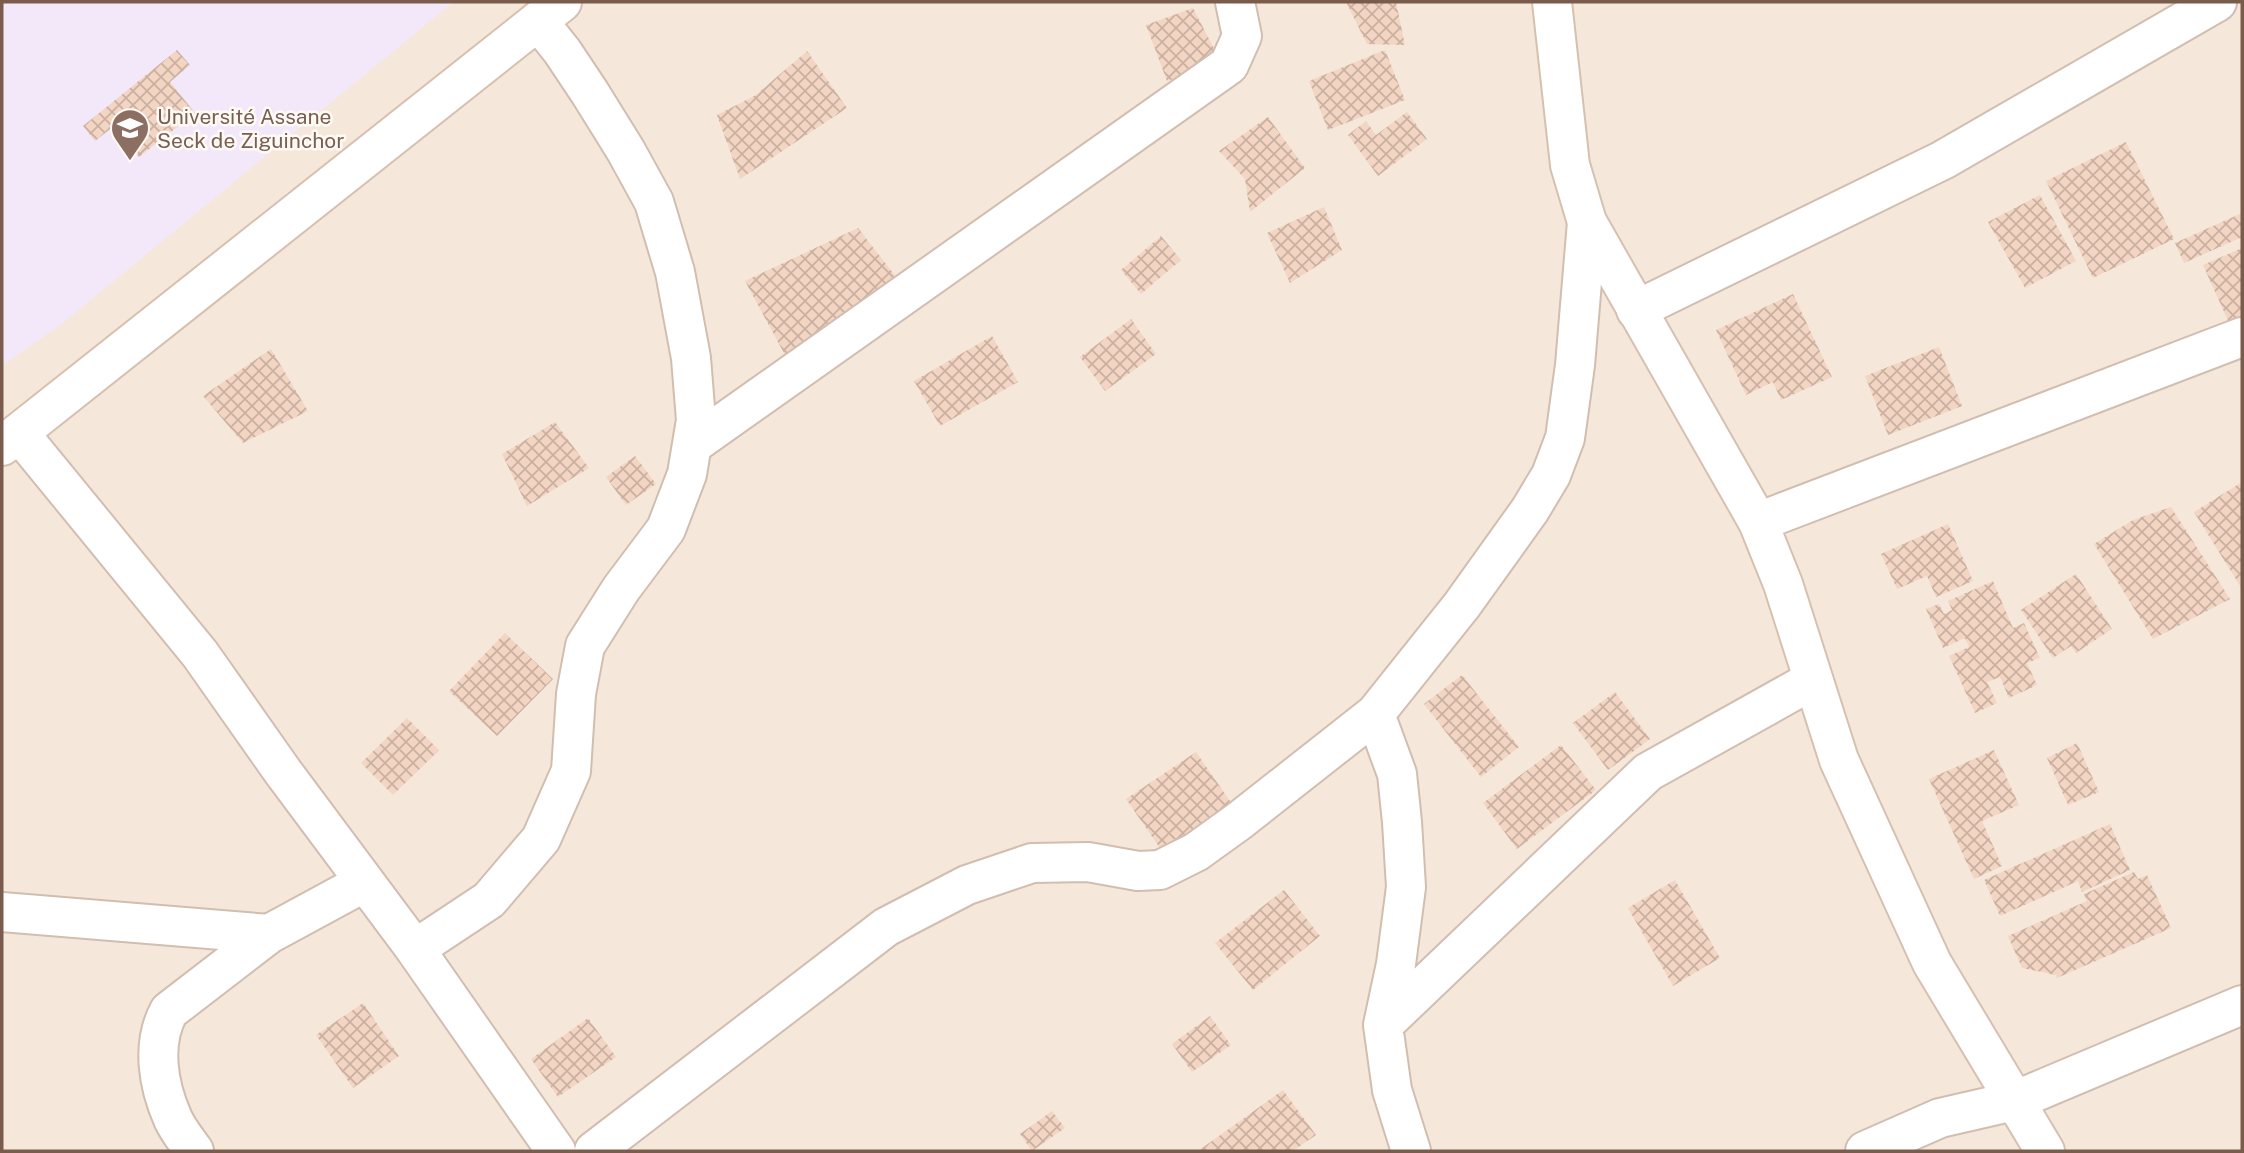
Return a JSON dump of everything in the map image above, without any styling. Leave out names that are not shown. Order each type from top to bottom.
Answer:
[{"type":"street","points":[[692,445],[1229,65],[1241,36],[1234,2]]},
{"type":"street","points":[[1552,2],[1570,164],[1587,222],[1758,522],[1783,584],[1839,760],[1932,963],[2045,1151]]},
{"type":"street","points":[[1636,310],[1943,160],[2217,2]]},
{"type":"street","points":[[2237,2],[2242,11]]},
{"type":"street","points":[[415,949],[489,900],[541,839],[571,771],[576,694],[585,646],[621,589],[666,529],[687,474],[696,419],[691,358],[675,272],[654,202],[626,151],[562,51],[550,11],[11,440],[200,654],[415,949],[556,1151]]},
{"type":"street","points":[[594,1151],[886,927],[967,885],[1032,863],[1088,862],[1138,871],[1160,870],[1196,852],[1239,821],[1375,714],[1462,605],[1530,510],[1551,475],[1565,438],[1587,222]]},
{"type":"street","points":[[1758,522],[2242,337]]},
{"type":"street","points":[[1384,1025],[1648,772],[1813,680]]},
{"type":"street","points":[[1375,714],[1396,774],[1406,887],[1396,964],[1384,1025],[1392,1090],[1411,1151]]},
{"type":"street","points":[[194,1151],[173,1120],[160,1080],[158,1049],[162,1024],[169,1011],[269,934],[365,881]]},
{"type":"street","points":[[2,912],[269,934]]},
{"type":"street","points":[[1865,1151],[1940,1118],[2014,1101],[2242,1005]]},
{"type":"shaded area","points":[[2,2],[2242,2],[2242,1151],[2,1151]]},
{"type":"shaded area","name":"Université Assane Seck de Ziguinchor","points":[[2,2],[453,2],[64,322],[2,366]]},
{"type":"building","points":[[1346,2],[1396,2],[1405,45],[1367,44]]},
{"type":"building","points":[[1193,8],[1222,64],[1167,81],[1146,25]]},
{"type":"building","points":[[177,50],[190,65],[170,82],[195,113],[139,157],[114,126],[95,141],[83,126]]},
{"type":"building","points":[[1385,50],[1405,100],[1328,130],[1309,81]]},
{"type":"building","points":[[807,51],[847,108],[740,179],[717,115],[756,95]]},
{"type":"building","points":[[1407,112],[1427,139],[1378,176],[1348,135],[1366,121],[1376,135]]},
{"type":"building","points":[[1268,117],[1305,168],[1250,212],[1245,179],[1219,151]]},
{"type":"building","points":[[2126,142],[2174,239],[2093,278],[2046,181]]},
{"type":"building","points":[[2040,195],[2076,261],[2025,288],[1988,222]]},
{"type":"building","points":[[1324,207],[1342,250],[1290,283],[1267,233]]},
{"type":"building","points":[[2242,213],[2242,237],[2184,263],[2175,243]]},
{"type":"building","points":[[858,228],[900,282],[785,355],[745,281]]},
{"type":"building","points":[[1161,236],[1181,260],[1141,294],[1121,270]]},
{"type":"building","points":[[2242,248],[2242,330],[2234,334],[2203,265]]},
{"type":"building","points":[[1793,294],[1832,377],[1781,400],[1773,382],[1746,395],[1716,330]]},
{"type":"building","points":[[1131,319],[1156,354],[1105,391],[1080,357]]},
{"type":"building","points":[[992,336],[1018,382],[940,426],[914,381]]},
{"type":"building","points":[[1939,347],[1962,406],[1888,435],[1865,376]]},
{"type":"building","points":[[271,349],[308,411],[243,443],[203,396]]},
{"type":"building","points":[[555,422],[589,468],[527,506],[502,454]]},
{"type":"building","points":[[635,456],[656,484],[626,505],[606,477]]},
{"type":"building","points":[[2242,482],[2242,589],[2194,512]]},
{"type":"building","points":[[2171,507],[2230,599],[2153,639],[2094,544],[2133,520]]},
{"type":"building","points":[[1948,524],[1973,581],[1936,597],[1927,576],[1897,589],[1881,554]]},
{"type":"building","points":[[2076,574],[2112,629],[2076,653],[2071,646],[2053,658],[2021,610]]},
{"type":"building","points":[[1993,581],[2013,628],[2024,623],[2040,658],[2027,663],[2037,685],[2009,698],[2000,677],[1987,682],[1997,703],[1975,713],[1949,656],[1969,647],[1965,638],[1943,648],[1926,609],[1939,604],[1944,614],[1952,610],[1948,601]]},
{"type":"building","points":[[505,633],[553,679],[497,736],[449,691]]},
{"type":"building","points":[[1462,675],[1519,747],[1481,777],[1424,704]]},
{"type":"building","points":[[1615,692],[1650,739],[1608,770],[1573,723]]},
{"type":"building","points":[[407,718],[439,750],[393,795],[361,763]]},
{"type":"building","points":[[2077,743],[2099,792],[2068,805],[2047,758]]},
{"type":"building","points":[[1561,745],[1596,790],[1517,849],[1483,803]]},
{"type":"building","points":[[1994,750],[2019,805],[1982,821],[2002,866],[1974,879],[1929,779]]},
{"type":"building","points":[[1196,752],[1232,804],[1162,851],[1126,799]]},
{"type":"building","points":[[2110,824],[2130,870],[2082,892],[2078,881],[2000,916],[1984,880]]},
{"type":"building","points":[[2134,872],[2138,879],[2147,875],[2171,928],[2057,978],[2056,975],[2022,968],[2008,936],[2087,901],[2084,894]]},
{"type":"building","points":[[1675,880],[1720,958],[1673,986],[1628,908]]},
{"type":"building","points":[[1284,890],[1320,936],[1253,990],[1215,943]]},
{"type":"building","points":[[363,1003],[399,1056],[353,1088],[316,1035]]},
{"type":"building","points":[[1210,1016],[1231,1045],[1192,1072],[1172,1044]]},
{"type":"building","points":[[588,1018],[616,1057],[558,1097],[531,1059]]},
{"type":"building","points":[[1283,1090],[1316,1135],[1293,1151],[1198,1151]]},
{"type":"building","points":[[1052,1111],[1065,1128],[1032,1151],[1020,1134]]},
{"type":"place","name":"Université Assane Seck de Ziguinchor","points":[[130,162]]}]
